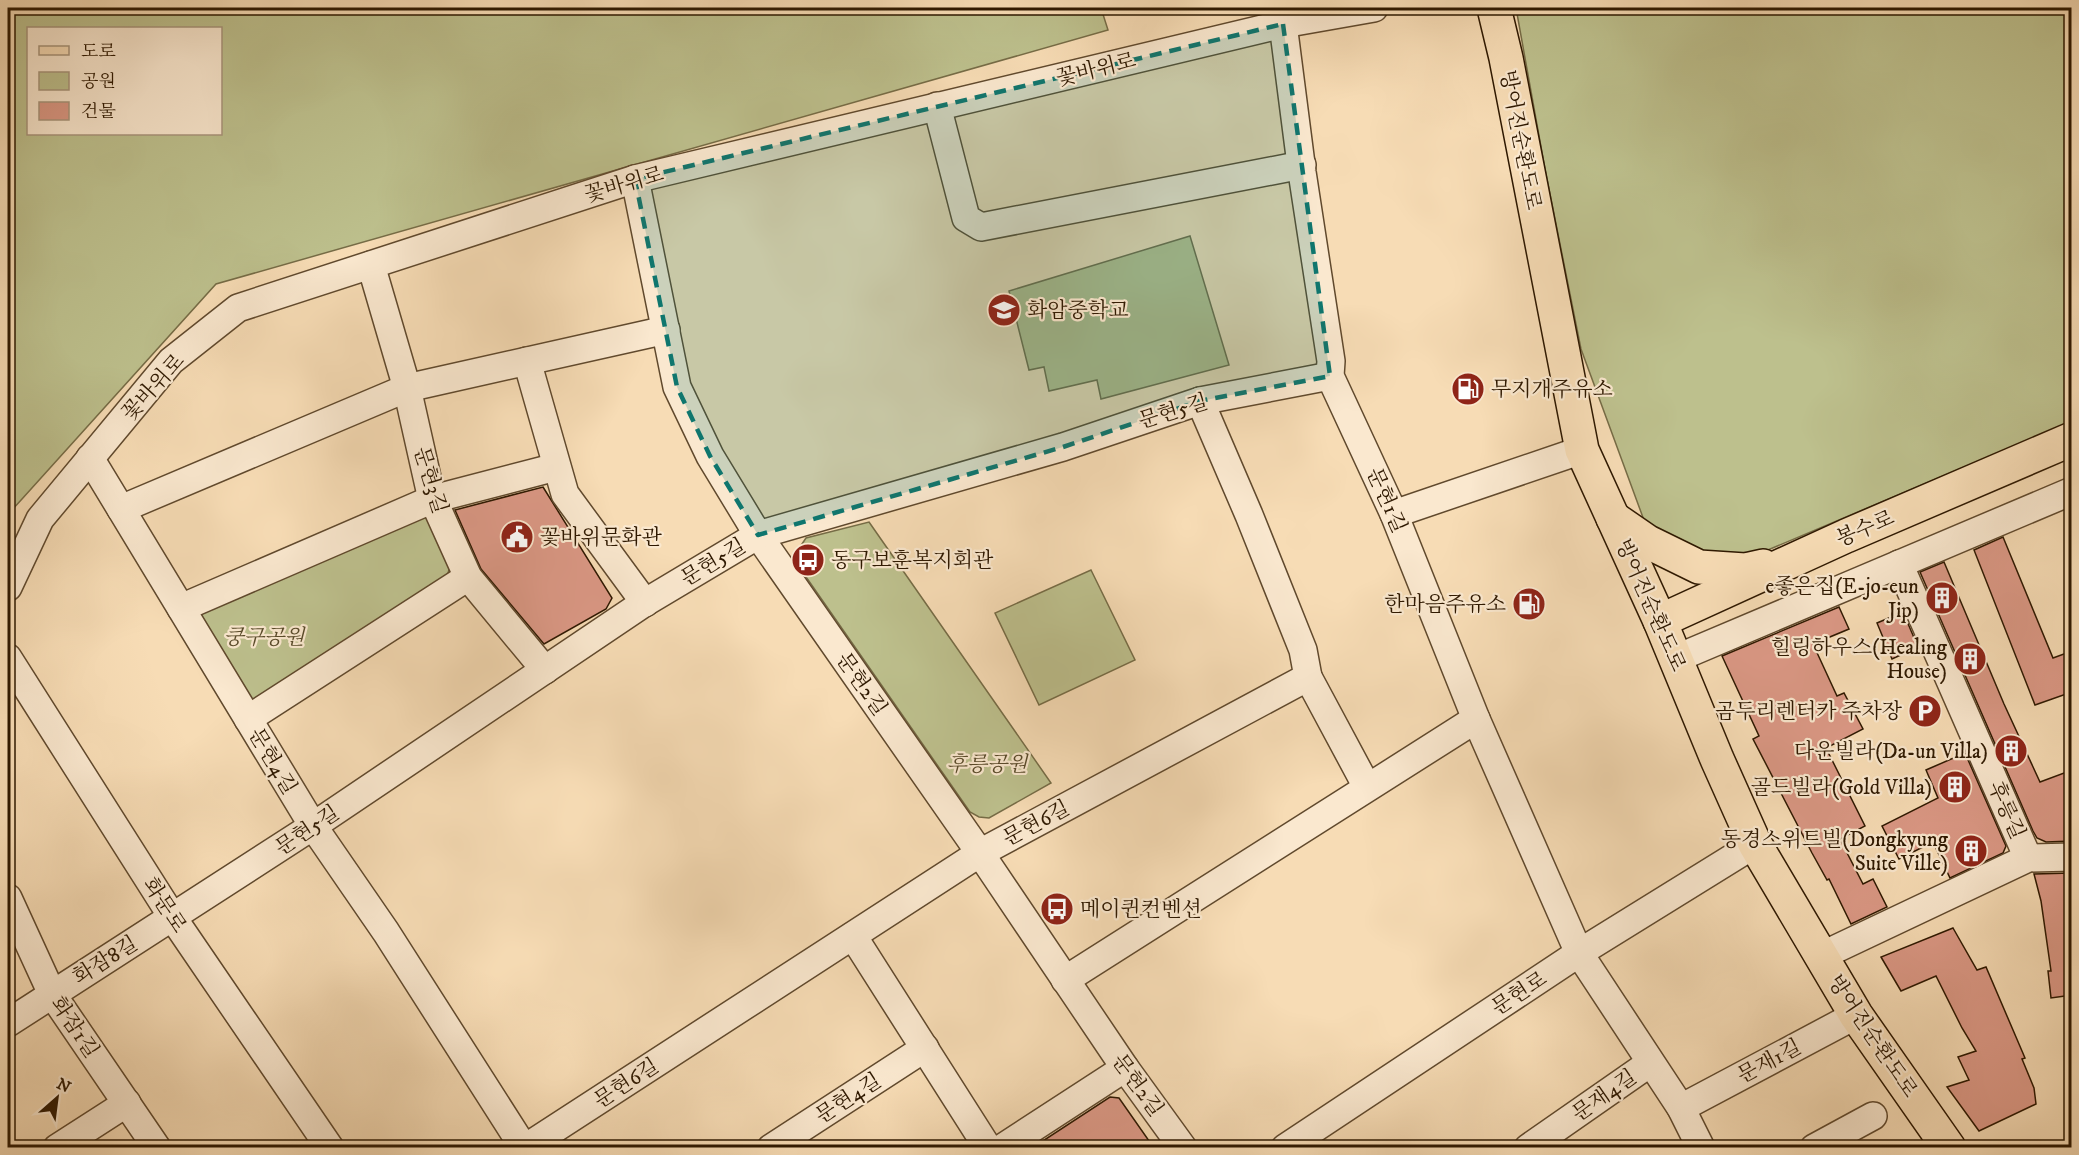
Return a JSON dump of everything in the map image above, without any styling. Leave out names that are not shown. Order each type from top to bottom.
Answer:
[{"type":"main road","name":"방어진순환도로","points":[[1494,8],[1506,58],[1582,450],[1660,621],[1755,844],[1856,1015],[1949,1148]]},
{"type":"main road","name":"봉수로","points":[[1660,621],[2072,439]]},
{"type":"main road","points":[[1613,518],[1648,542],[1698,567],[1745,570],[1805,555]]},
{"type":"street","name":"꽃바위로","points":[[8,587],[40,519],[90,458],[171,361],[238,308],[635,179],[1282,24],[1374,8]]},
{"type":"street","name":"문현1길","points":[[1282,24],[1331,362],[1330,376],[1394,514],[1476,719],[1580,953]]},
{"type":"street","points":[[938,106],[966,218],[981,227],[1302,165]]},
{"type":"street","name":"문현2길","points":[[635,179],[677,387],[710,456],[758,535],[980,853],[1125,1068],[1184,1148]]},
{"type":"street","name":"문현3길","points":[[371,265],[407,388],[433,499],[468,577],[545,670]]},
{"type":"street","points":[[121,509],[407,388],[666,330]]},
{"type":"street","points":[[527,361],[565,494],[645,603]]},
{"type":"street","name":"문현5길","points":[[173,918],[645,603],[758,535],[1063,447],[1200,401],[1330,376]]},
{"type":"street","points":[[1200,401],[1303,650],[1308,677],[1367,788]]},
{"type":"street","points":[[1394,514],[1582,450]]},
{"type":"street","name":"문현4길","points":[[90,458],[313,826],[386,932],[525,1148]]},
{"type":"street","points":[[181,608],[433,499],[556,467]]},
{"type":"street","points":[[1675,659],[2072,491]]},
{"type":"street","name":"후릉길","points":[[1899,564],[2028,858]]},
{"type":"street","points":[[248,719],[468,577]]},
{"type":"street","name":"화문로","points":[[8,657],[173,918],[330,1148]]},
{"type":"street","name":"문현6길","points":[[525,1148],[980,853],[1308,677]]},
{"type":"street","points":[[1065,980],[1476,719]]},
{"type":"street","name":"문현로","points":[[1285,1148],[1580,953],[1755,844]]},
{"type":"street","name":"후릉길","points":[[1821,956],[2028,858],[2072,857]]},
{"type":"street","name":"화잠1길","points":[[8,899],[52,994],[157,1148]]},
{"type":"street","name":"화잠8길","points":[[8,1023],[173,918]]},
{"type":"street","points":[[853,936],[987,1148]]},
{"type":"street","points":[[1580,953],[1681,1108],[1701,1148]]},
{"type":"street","name":"문재1길","points":[[1681,1108],[1856,1015]]},
{"type":"street","name":"문현4길","points":[[771,1148],[925,1048]]},
{"type":"street","name":"문재4길","points":[[1528,1148],[1650,1063]]},
{"type":"street","points":[[1002,1148],[1125,1068]]},
{"type":"street","points":[[57,1148],[127,1103]]},
{"type":"street","points":[[1814,1148],[1873,1116]]},
{"type":"highlighted area","points":[[1283,24],[1330,376],[1200,401],[1063,447],[758,535],[710,456],[677,387],[635,179]]},
{"type":"green space","points":[[8,8],[1101,8],[1108,30],[216,284],[8,512]]},
{"type":"green space","points":[[1516,8],[2071,8],[2071,422],[1737,563],[1687,558],[1645,523],[1581,349]]},
{"type":"green space","points":[[1190,236],[1229,365],[1101,399],[1097,380],[1049,391],[1044,367],[1029,370],[1009,291]]},
{"type":"green space","name":"쿵구공원","points":[[428,513],[451,562],[447,577],[259,703],[241,698],[197,629],[199,610]]},
{"type":"green space","name":"후릉공원","points":[[869,522],[1051,783],[989,818],[979,817],[970,812],[797,564],[796,553],[806,538]]},
{"type":"green space","points":[[1091,570],[1135,660],[1039,705],[995,613]]},
{"type":"building","name":"꽃바위문화관","points":[[543,487],[612,598],[606,609],[544,644],[481,569],[455,510]]},
{"type":"building","points":[[2003,537],[2053,658],[2072,651],[2072,692],[2035,705],[1974,550]]},
{"type":"building","points":[[1944,562],[2040,782],[2072,770],[2072,841],[2046,842],[2037,838],[2033,831],[1920,572]]},
{"type":"building","points":[[1839,607],[1849,629],[1813,644],[1837,696],[1844,693],[1863,729],[1826,748],[1865,826],[1840,839],[1863,884],[1873,879],[1887,907],[1851,924],[1753,739],[1759,736],[1722,656]]},
{"type":"building","points":[[1903,612],[1918,647],[1892,659],[1877,623]]},
{"type":"building","points":[[1965,753],[2006,846],[2003,853],[1950,878],[1933,842],[1899,859],[1882,826],[1938,798],[1926,770]]},
{"type":"building","points":[[2072,873],[2072,995],[2051,998],[2048,971],[2051,971],[2041,901],[2034,874]]},
{"type":"building","points":[[1953,928],[1977,970],[1986,967],[2025,1058],[2022,1059],[2034,1088],[2036,1104],[1979,1131],[1947,1087],[1969,1080],[1958,1057],[1976,1051],[1936,976],[1901,991],[1881,957]]},
{"type":"building","points":[[1110,1097],[1119,1098],[1154,1148],[1032,1148]]},
{"type":"place","name":"화암중학교","points":[[1004,310]]},
{"type":"place","name":"무지개주유소","points":[[1468,389]]},
{"type":"place","name":"꽃바위문화관","points":[[517,537]]},
{"type":"place","name":"동구보훈복지회관","points":[[808,560]]},
{"type":"place","name":"e좋은집(E-jo-eun Jip)","points":[[1942,598]]},
{"type":"place","name":"한마음주유소","points":[[1529,604]]},
{"type":"place","name":"힐링하우스(Healing House)","points":[[1970,659]]},
{"type":"place","name":"곰두리렌터카 주차장","points":[[1925,711]]},
{"type":"place","name":"다운빌라(Da-un Villa)","points":[[2011,751]]},
{"type":"place","name":"골드빌라(Gold Villa)","points":[[1955,787]]},
{"type":"place","name":"동경스위트빌(Dongkyung Suite Ville)","points":[[1971,851]]},
{"type":"place","name":"메이퀸컨벤션","points":[[1057,909]]}]
